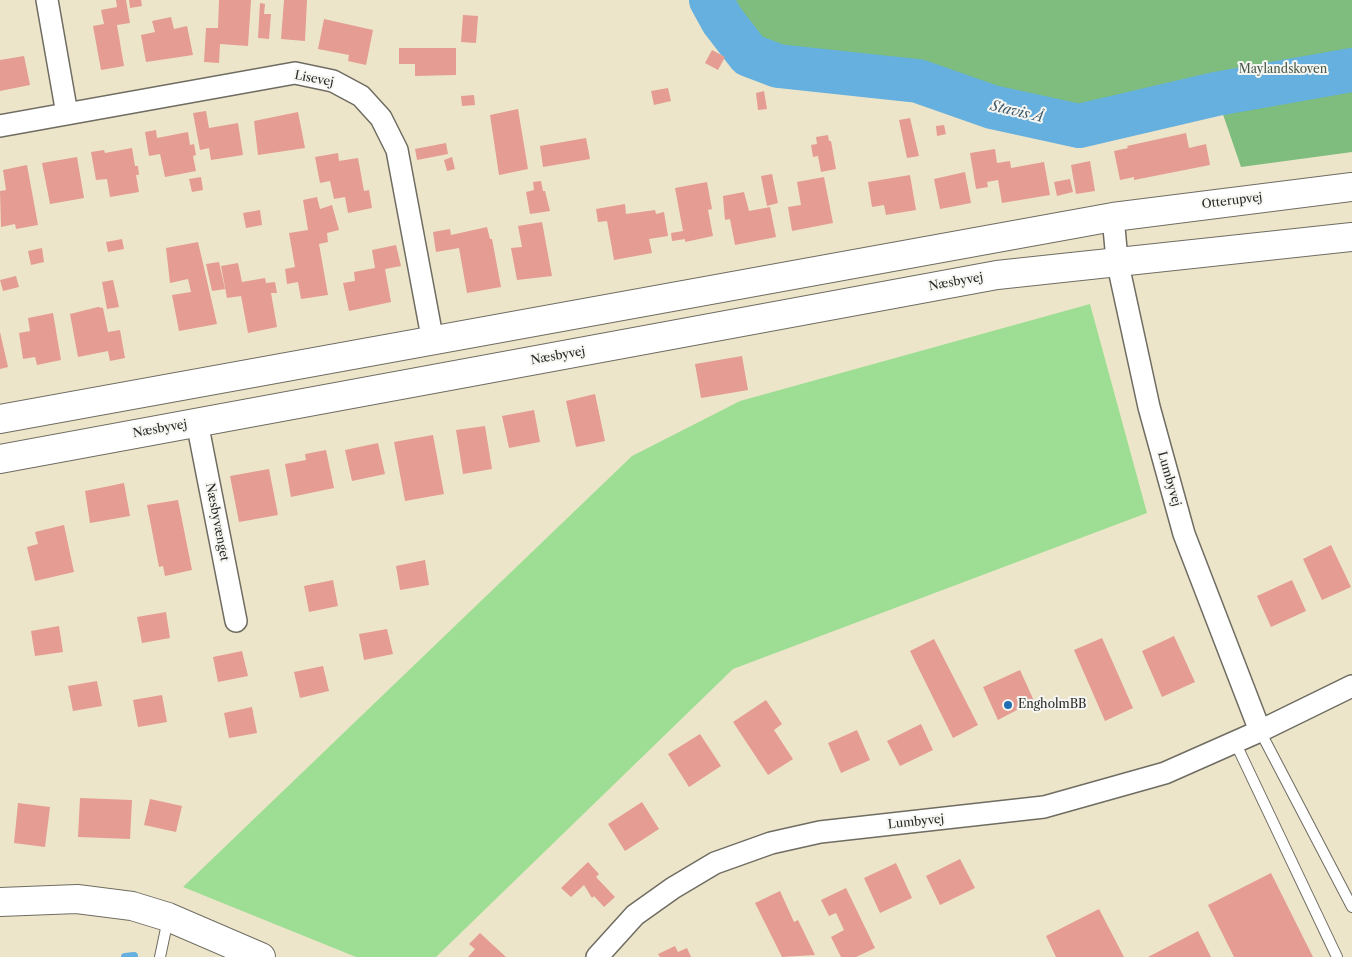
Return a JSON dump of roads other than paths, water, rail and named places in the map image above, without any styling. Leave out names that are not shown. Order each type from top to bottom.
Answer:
[{"type":"main road","name":"Otterupvej","points":[[1113,217],[1352,187]]},
{"type":"main road","points":[[0,419],[1113,217]]},
{"type":"main road","points":[[1117,260],[1352,237]]},
{"type":"main road","name":"Næsbyvej","points":[[0,459],[997,275],[1117,260]]},
{"type":"main road","points":[[0,902],[77,899],[132,906],[168,918],[261,957]]},
{"type":"street","points":[[46,0],[67,114]]},
{"type":"street","name":"Lisevej","points":[[0,126],[295,73],[333,81],[362,96],[381,118],[397,150],[432,342]]},
{"type":"street","name":"Lumbyvej","points":[[1113,217],[1117,260],[1148,407],[1184,534],[1260,731]]},
{"type":"street","name":"Næsbyvænget","points":[[197,422],[236,621]]},
{"type":"street","name":"Lumbyvej","points":[[597,957],[636,915],[673,888],[716,863],[771,843],[820,832],[1044,807],[1166,773],[1260,731],[1352,686]]},
{"type":"lane","points":[[1260,731],[1352,907]]},
{"type":"lane","points":[[1235,742],[1338,957]]},
{"type":"lane","points":[[160,957],[168,918]]},
{"type":"waterway","name":"Stavis Å","points":[[711,0],[722,20],[749,55],[778,66],[918,81],[992,107],[1079,126],[1216,94],[1352,70]]},
{"type":"waterway","points":[[125,957],[134,956]]},
{"type":"place","name":"EngholmBB","points":[[1008,705]]},
{"type":"park label","name":"Maylandskoven","points":[[1283,70]]}]
